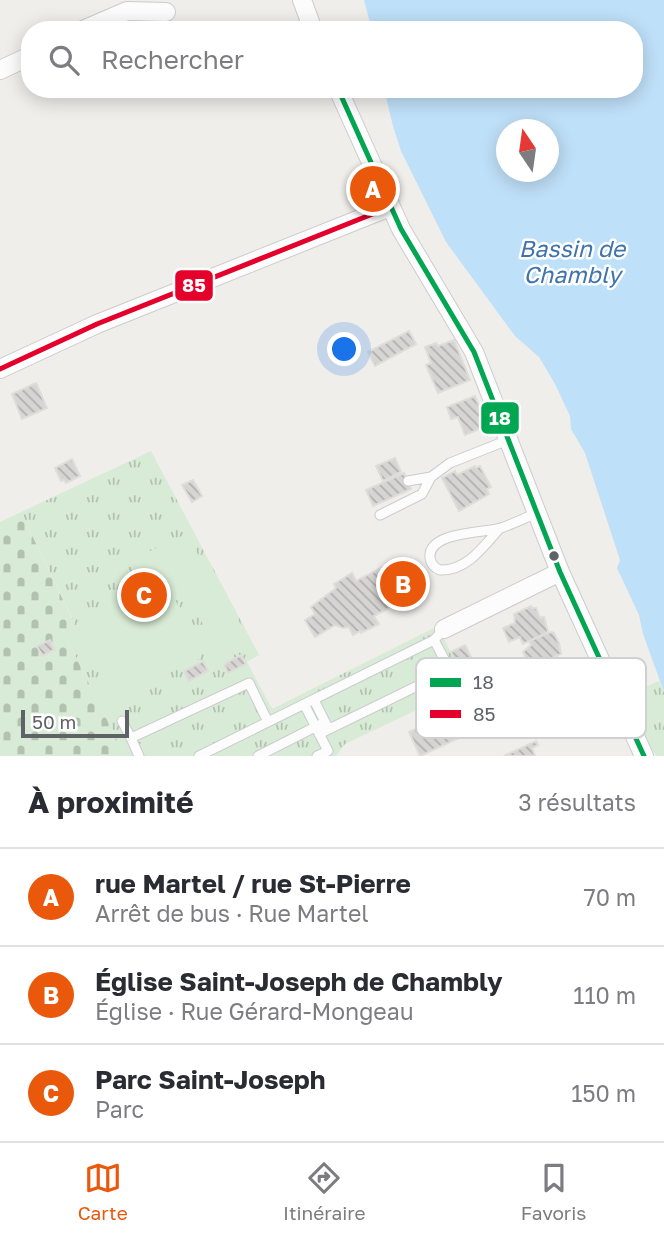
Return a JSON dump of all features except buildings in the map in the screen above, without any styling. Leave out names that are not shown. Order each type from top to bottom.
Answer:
[{"type":"street","points":[[302,0],[310,21]]},
{"type":"street","points":[[94,21],[110,8],[166,12]]},
{"type":"street","points":[[0,70],[21,60]]},
{"type":"street","points":[[342,98],[405,237],[468,340],[561,572],[600,658]]},
{"type":"street","points":[[0,369],[97,324],[390,207]]},
{"type":"street","points":[[439,635],[561,572]]},
{"type":"street","points":[[636,738],[644,756]]},
{"type":"lane","points":[[380,514],[422,494],[431,477],[450,463],[508,440]]},
{"type":"lane","points":[[408,481],[431,477]]},
{"type":"lane","points":[[499,529],[477,553],[459,567],[440,570],[431,562],[433,548],[446,539],[461,534],[499,529],[537,513]]},
{"type":"lane","points":[[199,756],[439,635],[446,658]]},
{"type":"lane","points":[[131,738],[249,683],[268,722]]},
{"type":"lane","points":[[258,756],[416,685]]},
{"type":"lane","points":[[314,700],[328,751],[317,756]]},
{"type":"lane","points":[[304,704],[322,728]]},
{"type":"lane","points":[[122,720],[139,756]]},
{"type":"green space","points":[[151,451],[259,655],[247,662],[272,709],[438,626],[453,658],[416,658],[416,710],[345,744],[336,756],[125,756],[63,631],[75,624],[21,512]]},
{"type":"green space","points":[[21,512],[75,625],[63,631],[125,756],[0,756],[0,522]]},
{"type":"green space","points":[[188,533],[202,563],[143,591],[129,561]]},
{"type":"green space","points":[[210,569],[251,643],[222,658],[181,585]]},
{"type":"green space","points":[[169,587],[201,658],[110,699],[78,627]]},
{"type":"green space","points":[[659,681],[664,692],[664,756],[656,756],[646,737],[646,687]]},
{"type":"water","name":"Bassin de Chambly","points":[[364,0],[664,0],[664,692],[639,615],[617,568],[620,560],[585,453],[571,429],[570,416],[555,384],[539,357],[515,336],[446,242],[401,151],[386,98],[643,98],[643,21],[369,21]]},
{"type":"transit line","name":"18","points":[[342,98],[401,229],[474,352],[560,572],[599,658]]},
{"type":"transit line","name":"85","points":[[0,369],[97,324],[390,207]]},
{"type":"transit line","name":"18","points":[[636,738],[644,756]]},
{"type":"place","name":"rue Martel / rue St-Pierre","points":[[373,189]]},
{"type":"place","name":"Église Saint-Joseph de Chambly","points":[[403,584]]},
{"type":"place","name":"Parc Saint-Joseph","points":[[144,595]]}]
